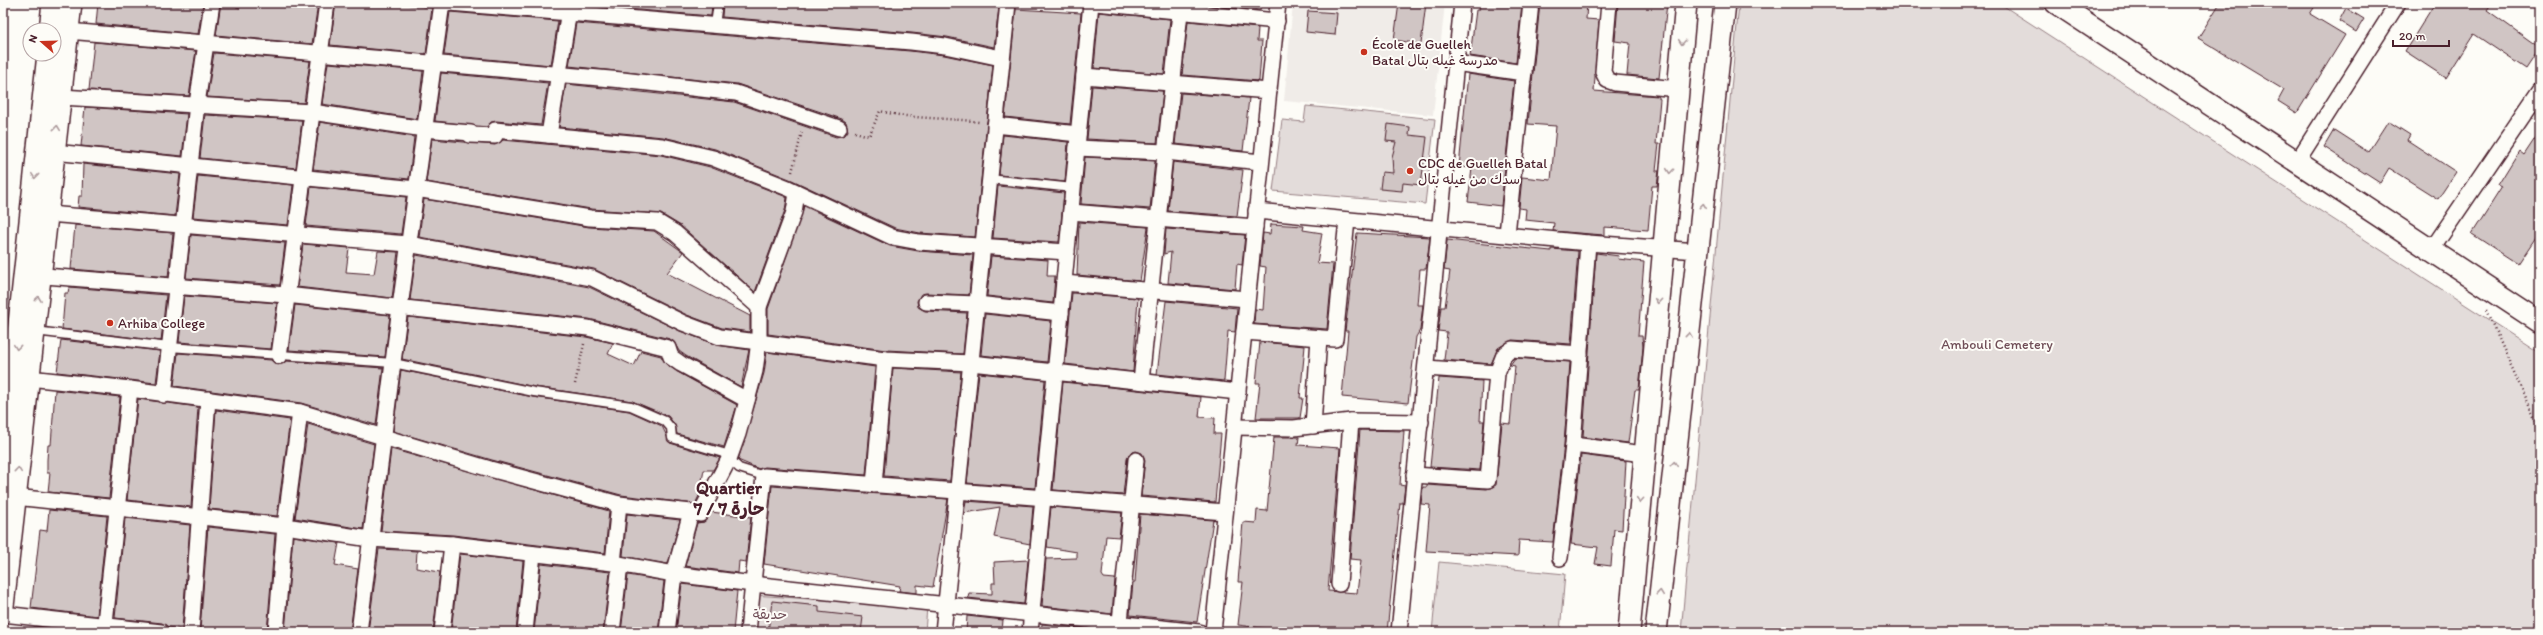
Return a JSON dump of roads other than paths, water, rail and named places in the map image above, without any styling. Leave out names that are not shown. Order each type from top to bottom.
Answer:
[{"type":"street","points":[[53,3],[57,22]]},
{"type":"street","points":[[62,24],[71,3]]},
{"type":"street","points":[[164,395],[176,285],[185,226],[196,104],[212,3]]},
{"type":"street","points":[[279,356],[286,295],[296,235],[327,3]]},
{"type":"street","points":[[359,632],[408,244],[442,3]]},
{"type":"street","points":[[450,3],[569,8],[715,25],[911,42],[945,46],[1001,58]]},
{"type":"street","points":[[943,632],[948,605],[982,245],[1008,3]]},
{"type":"street","points":[[1030,632],[1091,3]]},
{"type":"street","points":[[1096,3],[1181,7],[1277,21]]},
{"type":"street","points":[[1214,632],[1225,512],[1278,3]]},
{"type":"street","points":[[1399,632],[1462,3]]},
{"type":"street","points":[[1507,234],[1531,3]]},
{"type":"street","points":[[1609,3],[1603,72],[1607,80],[1616,83],[1678,89]]},
{"type":"street","points":[[1629,632],[1686,3]]},
{"type":"street","points":[[1656,632],[1725,3]]},
{"type":"street","points":[[2056,3],[2298,160],[2540,322]]},
{"type":"street","points":[[2298,160],[2398,3]]},
{"type":"street","points":[[1141,381],[1181,7]]},
{"type":"street","points":[[549,135],[569,8]]},
{"type":"street","points":[[62,31],[558,75],[736,93],[805,118],[839,128]]},
{"type":"street","points":[[3,473],[32,275],[47,62]]},
{"type":"street","points":[[3,606],[34,331],[32,275],[48,214],[60,97],[59,62]]},
{"type":"street","points":[[1455,63],[1524,73]]},
{"type":"street","points":[[1084,76],[1269,91]]},
{"type":"street","points":[[2432,249],[2540,90]]},
{"type":"street","points":[[60,97],[312,112],[424,128],[494,136],[495,130],[662,146],[713,158],[792,190],[892,237],[919,242],[982,245],[1067,252]]},
{"type":"street","points":[[995,125],[1078,141],[1262,162]]},
{"type":"street","points":[[54,152],[416,189],[590,218],[657,222],[675,233],[759,307]]},
{"type":"street","points":[[29,378],[130,389],[164,395],[208,399],[300,412],[384,438],[619,504],[700,514],[729,459],[747,400],[759,341],[759,307],[794,212],[792,190]]},
{"type":"street","points":[[1256,211],[1588,243],[1698,251]]},
{"type":"street","points":[[1071,212],[1255,227]]},
{"type":"street","points":[[48,214],[408,244],[592,278],[684,323],[720,337],[885,359],[971,363],[1238,392]]},
{"type":"street","points":[[1244,332],[1335,339],[1347,220]]},
{"type":"street","points":[[1560,558],[1573,446],[1588,243]]},
{"type":"street","points":[[32,275],[176,285],[286,295],[588,328],[668,348],[671,357],[681,364],[747,400]]},
{"type":"street","points":[[1064,283],[1247,299]]},
{"type":"street","points":[[926,302],[977,304],[1061,313]]},
{"type":"street","points":[[1313,426],[1319,338]]},
{"type":"street","points":[[1414,475],[1488,480],[1497,373],[1504,355],[1512,348],[1580,354]]},
{"type":"street","points":[[874,485],[885,359]]},
{"type":"street","points":[[1426,368],[1497,373]]},
{"type":"street","points":[[104,629],[130,389]]},
{"type":"street","points":[[191,632],[208,399]]},
{"type":"street","points":[[276,632],[285,526],[300,412]]},
{"type":"street","points":[[1234,427],[1294,428],[1351,421],[1421,422]]},
{"type":"street","points":[[1339,584],[1351,421]]},
{"type":"street","points":[[1573,446],[1644,454]]},
{"type":"street","points":[[1120,628],[1136,460]]},
{"type":"street","points":[[748,632],[764,476],[1225,512]]},
{"type":"street","points":[[15,497],[199,518],[285,526],[370,539],[452,544],[617,564],[674,574],[752,584],[1032,614],[1120,628],[1199,632]]},
{"type":"street","points":[[612,632],[617,564],[619,504]]},
{"type":"street","points":[[667,632],[674,574],[691,512]]},
{"type":"street","points":[[442,632],[452,544]]},
{"type":"street","points":[[525,632],[532,554]]},
{"type":"street","points":[[3,614],[104,629],[161,632]]},
{"type":"lane","points":[[715,25],[718,3]]},
{"type":"lane","points":[[990,179],[1073,188]]},
{"type":"lane","points":[[34,331],[169,347],[393,363],[572,398],[631,406],[665,421],[671,428],[672,438],[724,453],[739,468],[764,476]]},
{"type":"place","name":"École de Guelleh Batal مدرسة غيله بتال","points":[[1364,52]]},
{"type":"place","name":"CDC de Guelleh Batal سدك من غيله بتال","points":[[1410,171]]},
{"type":"place","name":"Arhiba College","points":[[110,323]]},
{"type":"district","name":"Quartier 7 / حارة 7","points":[[729,498]]},
{"type":"park label","name":"Ambouli Cemetery","points":[[1997,344]]},
{"type":"park label","name":"حديقة","points":[[770,614]]}]
